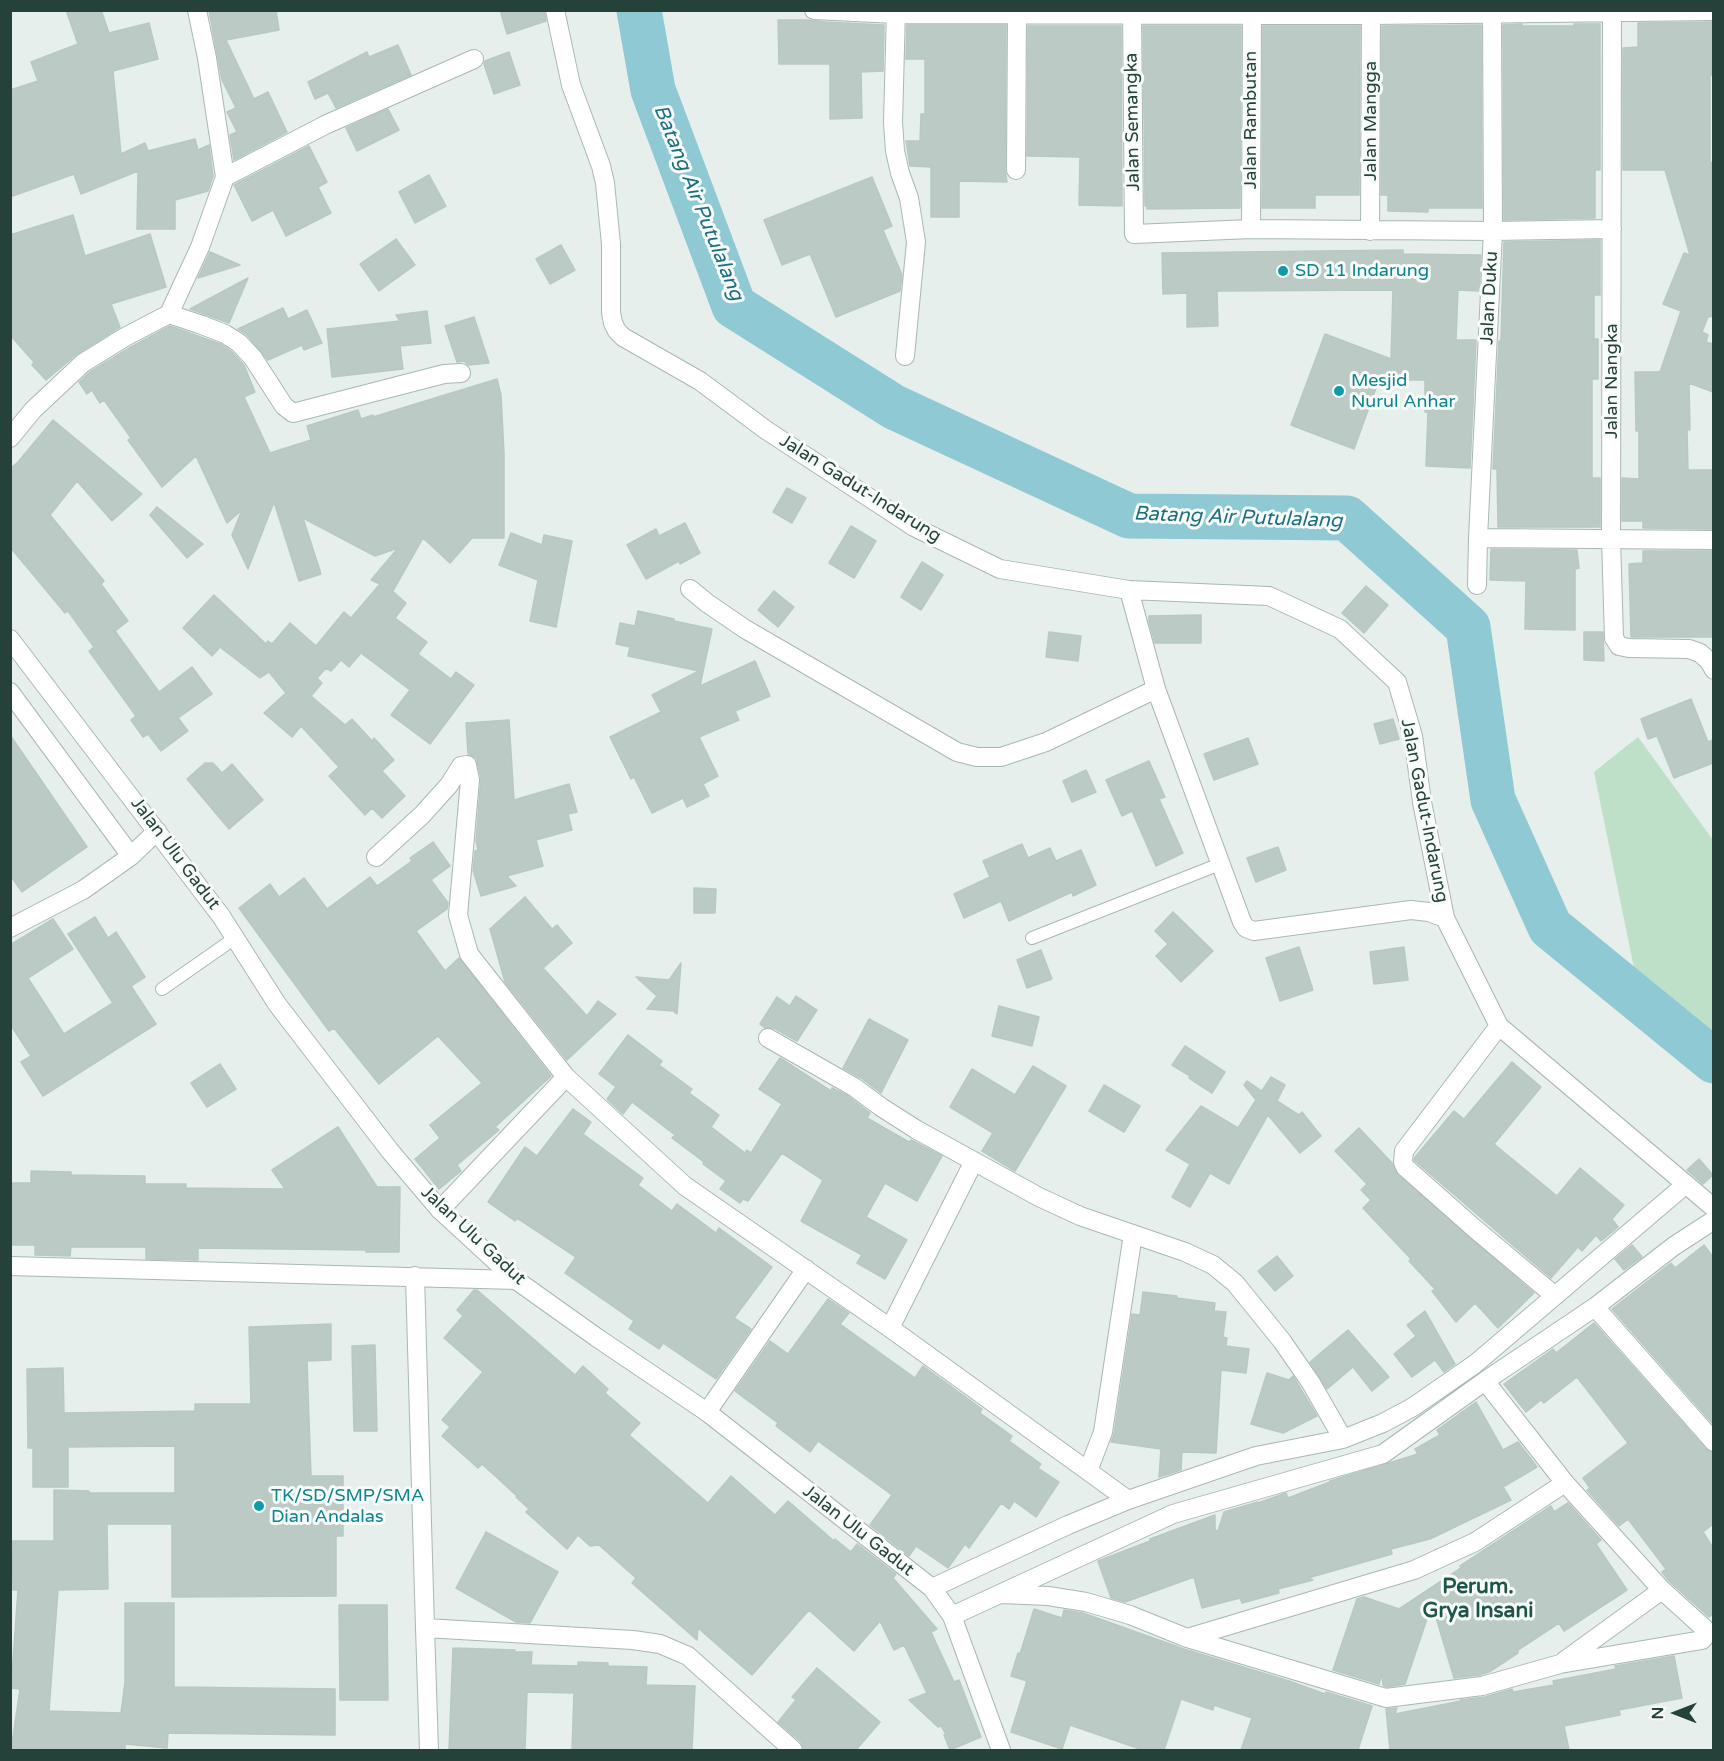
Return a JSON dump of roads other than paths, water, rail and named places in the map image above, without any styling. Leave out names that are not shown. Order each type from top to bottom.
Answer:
[{"type":"street","points":[[10,438],[33,410],[82,363],[169,314],[200,247],[225,177],[207,58],[197,10]]},
{"type":"street","name":"Jalan Gadut-Indarung","points":[[555,10],[571,85],[605,183],[611,244],[611,312],[617,331],[623,337],[700,381],[766,430],[923,531],[1000,569],[1129,590],[1269,596],[1340,629],[1397,682],[1413,736],[1422,802],[1444,918],[1499,1026],[1713,1208]]},
{"type":"street","points":[[814,10],[1371,13],[1713,10]]},
{"type":"street","points":[[896,12],[893,123],[895,151],[909,198],[916,242],[904,356]]},
{"type":"street","points":[[1016,170],[1017,12]]},
{"type":"street","name":"Jalan Semangka","points":[[1132,12],[1134,234],[1251,229]]},
{"type":"street","name":"Jalan Rambutan","points":[[1251,229],[1252,12]]},
{"type":"street","name":"Jalan Duku","points":[[1478,585],[1478,538],[1493,231],[1492,12]]},
{"type":"street","name":"Jalan Nangka","points":[[1612,12],[1611,539],[1614,638],[1619,646],[1629,648],[1689,649],[1700,653],[1713,670]]},
{"type":"street","name":"Jalan Mangga","points":[[1370,231],[1371,13]]},
{"type":"street","points":[[225,177],[325,125],[474,59]]},
{"type":"street","points":[[1251,229],[1493,231],[1612,229]]},
{"type":"street","points":[[169,314],[217,331],[239,343],[253,358],[285,406],[293,413],[444,374],[461,373]]},
{"type":"street","points":[[1478,538],[1713,540]]},
{"type":"street","points":[[690,589],[745,629],[957,752],[976,758],[1001,757],[1047,742],[1156,689]]},
{"type":"street","points":[[1129,590],[1156,689],[1246,928],[1254,931],[1411,910],[1429,912],[1444,918]]},
{"type":"street","name":"Jalan Ulu Gadut","points":[[10,639],[221,916],[277,1004],[390,1151],[440,1210],[516,1280],[707,1412],[932,1588],[952,1616],[1000,1750]]},
{"type":"street","points":[[10,692],[131,856]]},
{"type":"street","points":[[376,857],[422,815],[449,785],[461,766],[467,765],[470,780],[458,915],[469,954],[566,1077],[686,1186],[890,1328],[1128,1500]]},
{"type":"street","points":[[10,928],[83,890],[131,856],[158,831]]},
{"type":"street","points":[[1499,1026],[1404,1151],[1403,1162],[1555,1296]]},
{"type":"street","points":[[768,1038],[854,1087],[917,1130],[1039,1197],[1080,1216],[1185,1252],[1213,1266],[1235,1284],[1282,1341],[1343,1439]]},
{"type":"street","points":[[440,1210],[566,1077]]},
{"type":"street","points":[[890,1328],[974,1161]]},
{"type":"street","points":[[932,1588],[1128,1500],[1256,1456],[1343,1439],[1383,1423],[1422,1401],[1475,1364],[1685,1185]]},
{"type":"street","points":[[952,1616],[1173,1514],[1383,1454],[1485,1381],[1595,1307],[1674,1246],[1713,1220]]},
{"type":"street","points":[[1088,1471],[1103,1432],[1133,1234]]},
{"type":"street","points":[[10,1266],[516,1280]]},
{"type":"street","points":[[707,1412],[806,1269]]},
{"type":"street","points":[[415,1276],[429,1750]]},
{"type":"street","points":[[1595,1307],[1713,1442]]},
{"type":"street","points":[[1002,1594],[1048,1596],[1086,1602],[1130,1615],[1187,1638],[1386,1698],[1482,1686],[1560,1664],[1705,1638],[1707,1631],[1662,1590],[1565,1483],[1485,1381]]},
{"type":"street","points":[[1187,1638],[1414,1570],[1475,1542],[1565,1483]]},
{"type":"street","points":[[1560,1664],[1662,1590]]},
{"type":"street","points":[[425,1628],[633,1640],[660,1644],[688,1656],[793,1750]]},
{"type":"lane","points":[[1032,938],[1220,864]]},
{"type":"lane","points":[[162,989],[235,938]]},
{"type":"waterway","name":"Batang Air Putulalang","points":[[639,10],[653,90],[734,306],[894,407],[1129,516],[1347,518],[1468,627],[1493,800],[1550,927],[1714,1061]]},
{"type":"place","name":"SD 11 Indarung","points":[[1283,271]]},
{"type":"place","name":"Mesjid Nurul Anhar","points":[[1339,391]]},
{"type":"place","name":"TK/SD/SMP/SMA Dian Andalas","points":[[259,1506]]},
{"type":"district","name":"Perum. Grya Insani","points":[[1478,1599]]}]
